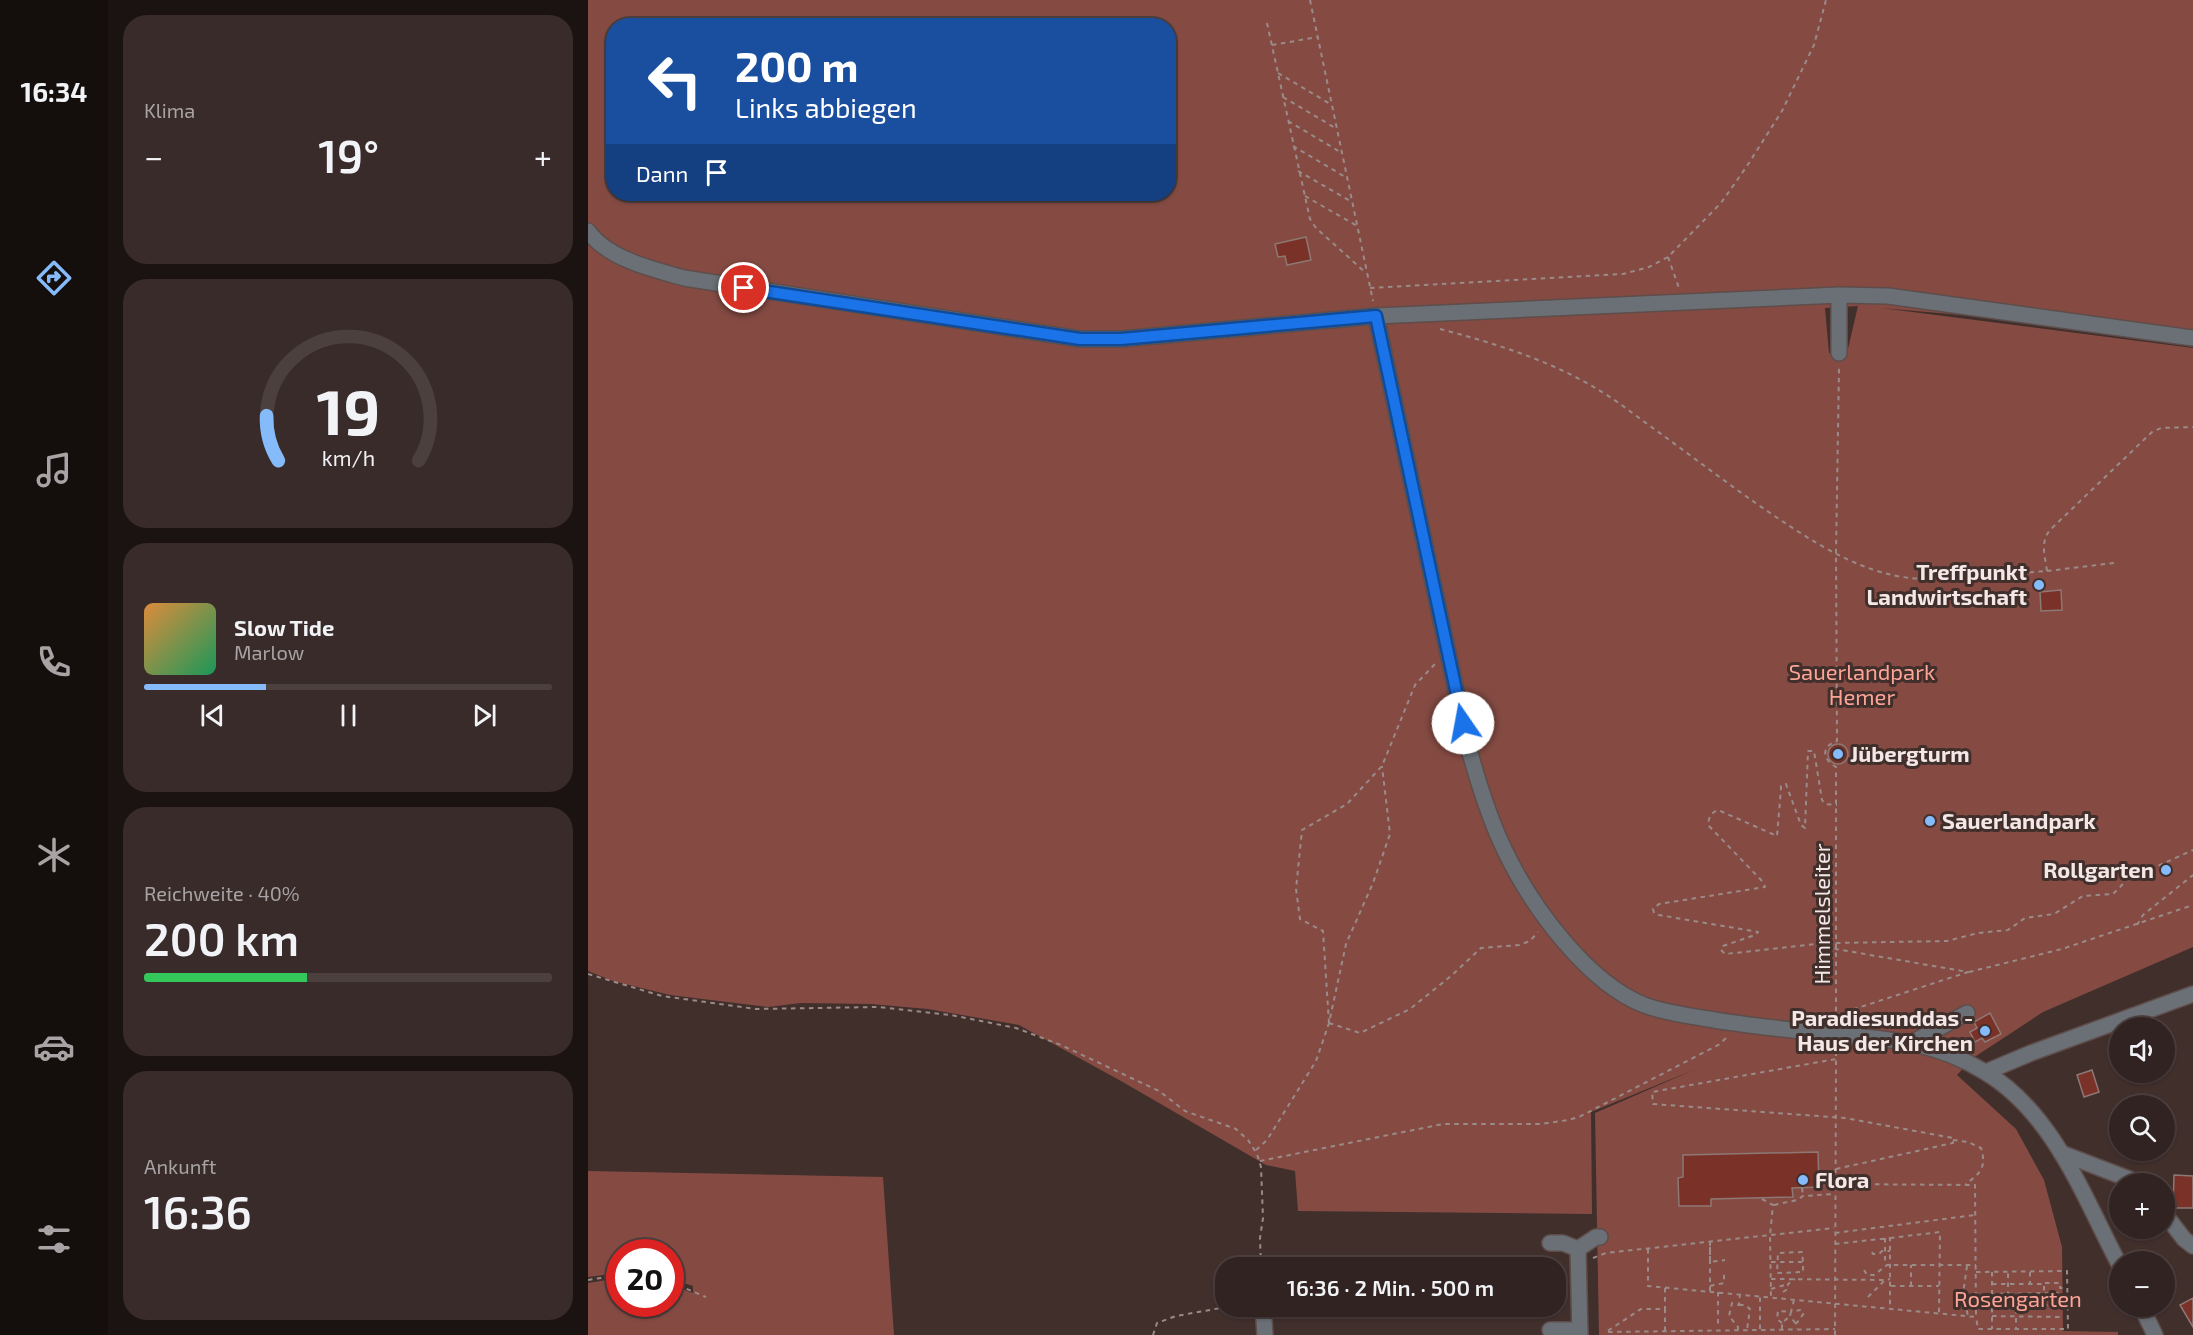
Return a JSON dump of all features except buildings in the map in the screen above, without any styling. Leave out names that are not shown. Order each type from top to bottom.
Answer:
[{"type":"street","points":[[588,231],[598,243],[625,258],[652,269],[692,280],[1080,339],[1121,339],[1376,316],[1839,295],[1888,296],[2193,338]]},
{"type":"street","points":[[1839,295],[1839,353]]},
{"type":"street","points":[[1376,316],[1467,742],[1484,801],[1505,851],[1549,923],[1573,951],[1613,988],[1628,998],[1659,1010],[1732,1023],[1913,1042],[1948,1053],[1986,1072],[2033,1112],[2061,1153],[2112,1251]]},
{"type":"street","points":[[1986,1072],[2031,1053],[2193,994]]},
{"type":"street","points":[[1913,1042],[1967,1014]]},
{"type":"street","points":[[2061,1153],[2113,1173]]},
{"type":"street","points":[[2175,1227],[2193,1246]]},
{"type":"street","points":[[1550,1330],[1580,1333],[1579,1255],[1596,1237],[1600,1237]]},
{"type":"street","points":[[1550,1243],[1563,1243],[1579,1255]]},
{"type":"street","points":[[1264,1317],[1265,1335]]},
{"type":"street","points":[[2146,1317],[2155,1335]]},
{"type":"path","points":[[1310,0],[1376,316]]},
{"type":"path","points":[[1370,288],[1623,274],[1649,267],[1668,257],[1721,203],[1782,111],[1814,45],[1826,0]]},
{"type":"path","points":[[1267,23],[1310,219],[1316,228],[1367,274]]},
{"type":"path","points":[[1272,45],[1318,37]]},
{"type":"path","points":[[1276,72],[1332,105]]},
{"type":"path","points":[[1282,97],[1337,129]]},
{"type":"path","points":[[1287,121],[1342,153]]},
{"type":"path","points":[[1293,146],[1347,178]]},
{"type":"path","points":[[1298,171],[1352,202]]},
{"type":"path","points":[[1304,195],[1357,226]]},
{"type":"path","points":[[1668,257],[1680,288],[1680,303]]},
{"type":"path","points":[[1474,338],[1550,365],[1598,389],[1766,510],[1836,554],[1887,574],[1910,578],[1953,578],[2114,563]]},
{"type":"path","points":[[1836,554],[1839,353]]},
{"type":"path","points":[[2047,571],[2044,538],[2050,530],[2152,432],[2161,428],[2193,427]]},
{"type":"path","name":"Himmelsleiter","points":[[1836,554],[1838,741],[1827,748],[1825,755],[1827,761],[1836,767],[1836,1007]]},
{"type":"path","points":[[1329,1023],[1323,931],[1300,919],[1296,889],[1302,830],[1347,804],[1382,766],[1414,685],[1432,666],[1448,654]]},
{"type":"path","points":[[1837,804],[1825,804],[1822,800],[1814,752],[1808,751],[1805,828],[1801,825],[1786,784],[1780,789],[1777,836],[1718,810],[1714,811],[1708,820],[1709,826],[1763,882],[1765,887],[1659,904],[1653,909],[1656,914],[1758,932],[1723,946],[1721,950],[1725,954],[1825,943],[1836,949],[1968,972]]},
{"type":"path","points":[[1256,1150],[1267,1140],[1316,1061],[1329,1023],[1346,944],[1373,883],[1390,834],[1382,766]]},
{"type":"path","points":[[1836,944],[1947,941],[1978,933],[2008,930],[2025,918],[2054,914],[2083,896],[2113,894],[2127,880],[2193,850]]},
{"type":"path","points":[[2137,925],[2144,915],[2193,875]]},
{"type":"path","points":[[1836,1015],[1968,972],[2062,949],[2193,905]]},
{"type":"path","points":[[1329,1023],[1360,1033],[1410,1009],[1452,976],[1481,948],[1519,945],[1530,941],[1549,923]]},
{"type":"path","points":[[588,974],[663,996],[756,1009],[878,1007],[929,1012],[1006,1026],[1061,1045],[1159,1091],[1185,1111],[1236,1129],[1248,1140],[1256,1150],[1260,1161],[1263,1218],[1261,1257]]},
{"type":"path","points":[[1260,1161],[1443,1124],[1541,1124],[1580,1117],[1720,1044]]},
{"type":"path","points":[[1836,1059],[1652,1092],[1653,1104],[1836,1117],[1953,1138],[1953,1140],[1968,1142],[1981,1148],[1983,1167],[1965,1185]]},
{"type":"path","points":[[1835,1335],[1836,1075]]},
{"type":"path","points":[[1836,1169],[1953,1143],[1953,1140]]},
{"type":"path","points":[[1836,1184],[1975,1185],[1976,1317],[1978,1329],[2068,1329],[2067,1271],[1976,1272]]},
{"type":"path","points":[[1802,1188],[1803,1196]]},
{"type":"path","points":[[1774,1205],[1797,1200],[1803,1196],[1836,1194]]},
{"type":"path","points":[[1762,1199],[1773,1205],[1770,1235],[1771,1297]]},
{"type":"path","points":[[1835,1233],[1976,1215]]},
{"type":"path","points":[[1579,1255],[1835,1228]]},
{"type":"path","points":[[1835,1244],[1940,1232],[1938,1314]]},
{"type":"path","points":[[1890,1238],[1890,1309]]},
{"type":"path","points":[[1885,1239],[1885,1252],[1889,1265]]},
{"type":"path","points":[[1710,1242],[1710,1292]]},
{"type":"path","points":[[1648,1249],[1648,1286],[1976,1317]]},
{"type":"path","points":[[1872,1252],[1879,1254],[1890,1251]]},
{"type":"path","points":[[1802,1252],[1803,1272],[1777,1272],[1777,1262],[1778,1253],[1802,1252]]},
{"type":"path","points":[[1710,1262],[1725,1260]]},
{"type":"path","points":[[1771,1262],[1803,1262]]},
{"type":"path","points":[[1864,1270],[1868,1275],[1874,1275],[1889,1265],[1976,1265]]},
{"type":"path","points":[[1911,1265],[1911,1286]]},
{"type":"path","points":[[1967,1266],[1963,1294],[1968,1316]]},
{"type":"path","points":[[1789,1272],[1789,1279]]},
{"type":"path","points":[[1992,1272],[1992,1329]]},
{"type":"path","points":[[2008,1272],[2008,1305]]},
{"type":"path","points":[[2030,1272],[2030,1284]]},
{"type":"path","points":[[1710,1286],[1724,1283],[1724,1274]]},
{"type":"path","points":[[588,1280],[606,1277]]},
{"type":"path","points":[[1771,1279],[1890,1279]]},
{"type":"path","points":[[1771,1289],[1788,1284],[1795,1279]]},
{"type":"path","points":[[1868,1297],[1885,1280]]},
{"type":"path","points":[[2044,1283],[2060,1283],[2060,1288],[2067,1288]]},
{"type":"path","points":[[1783,1293],[1788,1289],[1788,1284]]},
{"type":"path","points":[[1992,1284],[2044,1284],[2044,1293]]},
{"type":"path","points":[[1890,1286],[1939,1286]]},
{"type":"path","points":[[684,1288],[706,1297]]},
{"type":"path","points":[[1665,1288],[1665,1331]]},
{"type":"path","points":[[1718,1292],[1719,1328]]},
{"type":"path","points":[[2034,1293],[2034,1306]]},
{"type":"path","points":[[1991,1294],[2060,1293]]},
{"type":"path","points":[[1740,1294],[1740,1305]]},
{"type":"path","points":[[1760,1296],[1760,1330]]},
{"type":"path","points":[[1790,1314],[1794,1299]]},
{"type":"path","points":[[1738,1330],[1729,1316],[1732,1304],[1745,1305],[1750,1309],[1747,1330]]},
{"type":"path","points":[[1992,1306],[2060,1305]]},
{"type":"path","points":[[2016,1306],[2016,1328]]},
{"type":"path","points":[[1153,1335],[1157,1323],[1176,1316],[1215,1309]]},
{"type":"path","points":[[1665,1309],[1641,1310],[1605,1332],[1835,1329]]},
{"type":"path","points":[[1782,1329],[1782,1323],[1790,1314],[1800,1310],[1804,1313],[1796,1324]]},
{"type":"path","points":[[1782,1323],[1777,1318],[1778,1311],[1790,1314],[1796,1324],[1796,1329]]},
{"type":"path","points":[[1992,1316],[2061,1317]]},
{"type":"green space","points":[[588,0],[2193,0],[2193,335],[1881,308],[2193,348],[2193,947],[2043,1012],[1973,1058],[1957,1075],[2016,1129],[2044,1180],[2062,1247],[2063,1331],[2118,1332],[2118,1335],[1599,1335],[1595,1113],[1696,1069],[1591,1112],[1592,1214],[1298,1211],[1295,1171],[1266,1165],[1019,1025],[928,1009],[871,1004],[801,1003],[768,1007],[670,995],[613,981],[588,971]],"holes":[[[1858,306],[1847,353],[1829,353],[1825,308]]]},
{"type":"green space","points":[[588,1171],[883,1177],[894,1335],[588,1335],[588,1283],[606,1280],[606,1317],[684,1317],[684,1290],[693,1293],[693,1286],[684,1283],[684,1239],[606,1239],[606,1275],[588,1277]]},
{"type":"place","name":"Treffpunkt Landwirtschaft","points":[[2039,585]]},
{"type":"place","name":"Jübergturm","points":[[1838,754]]},
{"type":"place","name":"Sauerlandpark","points":[[1930,821]]},
{"type":"place","name":"Rollgarten","points":[[2166,870]]},
{"type":"place","name":"Paradiesunddas - Haus der Kirchen","points":[[1985,1031]]},
{"type":"place","name":"Flora","points":[[1803,1180]]},
{"type":"route","points":[[744,288],[1033,330],[1080,339],[1102,340],[1376,316],[1463,723]]},
{"type":"park label","name":"Sauerlandpark Hemer","points":[[1862,684]]},
{"type":"park label","name":"Rosengarten","points":[[2018,1299]]}]
